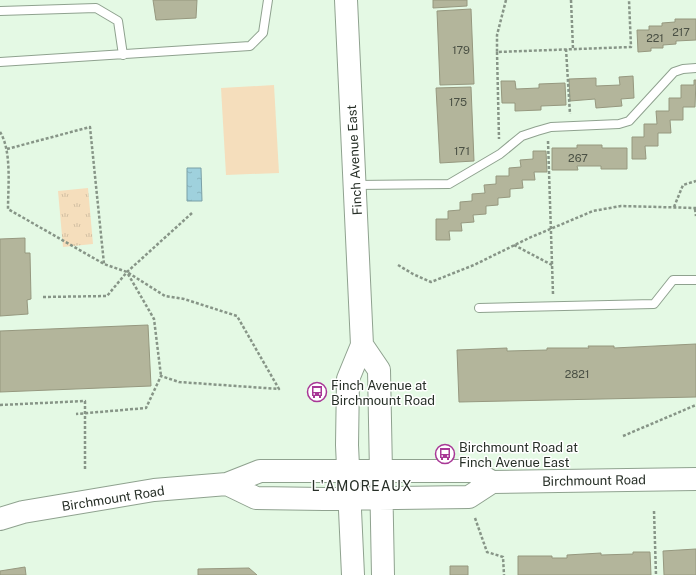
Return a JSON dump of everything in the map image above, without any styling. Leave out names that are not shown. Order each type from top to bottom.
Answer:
[{"type":"main road","name":"Finch Avenue East","points":[[346,0],[362,345],[348,379],[349,471],[353,575]]},
{"type":"main road","points":[[362,345],[379,370],[382,575]]},
{"type":"main road","name":"Birchmount Road","points":[[0,519],[23,512],[154,490],[227,484],[260,472],[472,471],[492,482],[696,479]]},
{"type":"main road","points":[[227,484],[256,498],[382,498],[469,497],[492,482]]},
{"type":"lane","points":[[0,62],[250,46],[263,33],[268,0]]},
{"type":"lane","points":[[0,11],[96,8],[118,21],[123,55]]},
{"type":"lane","points":[[355,185],[449,184],[500,154],[522,136],[548,128],[629,122],[674,72],[683,69],[696,68]]},
{"type":"lane","points":[[479,308],[654,304],[673,280],[696,280]]},
{"type":"path","points":[[500,154],[497,35],[506,0]]},
{"type":"path","points":[[571,0],[573,49]]},
{"type":"path","points":[[498,52],[631,47],[629,0]]},
{"type":"path","points":[[566,49],[570,127]]},
{"type":"path","points":[[7,149],[90,127],[104,264]]},
{"type":"path","points":[[548,128],[554,306]]},
{"type":"path","points":[[0,132],[7,149],[8,209],[104,264],[127,272],[165,296],[184,299],[236,316],[279,389],[179,382],[161,376]]},
{"type":"path","points":[[674,207],[683,184],[696,181]]},
{"type":"path","points":[[398,265],[431,282],[474,265],[514,245],[593,210],[621,206],[674,207],[695,209],[696,216]]},
{"type":"path","points":[[43,297],[107,296],[127,272],[192,213]]},
{"type":"path","points":[[514,245],[552,265]]},
{"type":"path","points":[[76,414],[146,408],[161,376],[154,319],[127,272]]},
{"type":"path","points":[[0,405],[85,401],[85,470]]},
{"type":"path","points":[[623,436],[696,405]]},
{"type":"path","points":[[654,511],[656,575]]},
{"type":"path","points":[[475,518],[487,552],[503,557],[504,575]]},
{"type":"green space","points":[[274,85],[279,173],[226,175],[221,88]]},
{"type":"green space","points":[[88,188],[93,244],[63,247],[58,191]]},
{"type":"water","points":[[187,168],[201,168],[202,201],[187,201]]},
{"type":"building","points":[[153,0],[197,0],[196,18],[156,20]]},
{"type":"building","points":[[433,0],[467,0],[467,6],[433,8]]},
{"type":"building","points":[[471,9],[474,84],[440,85],[437,11]]},
{"type":"building","points":[[675,19],[696,19],[696,40],[676,41],[676,44],[663,45],[663,48],[651,48],[651,51],[638,52],[637,30],[649,30],[649,26],[662,26],[662,23],[675,22]]},
{"type":"building","points":[[633,76],[634,98],[621,99],[622,106],[596,108],[595,99],[570,101],[569,79],[596,78],[596,86],[620,85],[619,77]]},
{"type":"building","points":[[694,80],[696,80],[695,107],[683,107],[683,120],[670,120],[671,133],[658,133],[658,146],[645,146],[646,159],[632,159],[632,137],[644,137],[644,124],[657,124],[656,111],[669,111],[669,98],[681,98],[681,85],[694,85]]},
{"type":"building","points":[[501,81],[515,81],[516,89],[539,88],[539,84],[565,83],[566,105],[541,106],[541,110],[515,111],[515,103],[502,103]]},
{"type":"building","points":[[471,87],[474,161],[440,163],[436,88]]},
{"type":"building","points":[[577,145],[602,145],[602,148],[627,148],[627,169],[601,169],[601,166],[577,166],[578,170],[552,170],[552,148],[577,148]]},
{"type":"building","points":[[533,151],[546,151],[547,172],[534,172],[535,180],[522,180],[523,188],[510,189],[510,197],[498,198],[498,205],[486,206],[486,214],[473,215],[474,222],[461,223],[462,231],[449,231],[450,240],[436,240],[436,219],[448,219],[448,211],[460,210],[460,202],[472,201],[472,194],[485,193],[484,185],[496,184],[496,176],[509,176],[509,168],[521,167],[520,160],[533,159]]},
{"type":"building","points":[[25,238],[25,253],[30,253],[31,299],[27,300],[28,314],[0,316],[0,239]]},
{"type":"building","points":[[148,325],[151,386],[0,392],[0,331]]},
{"type":"building","points":[[696,344],[696,397],[459,402],[457,350],[507,348],[507,351],[547,350],[547,348],[589,348],[588,346],[614,346],[614,348]]},
{"type":"building","points":[[696,549],[696,575],[664,575],[663,551]]},
{"type":"building","points":[[633,552],[650,552],[651,575],[518,575],[518,556],[552,556],[552,558],[567,558],[567,555],[601,553],[601,555],[633,554]]},
{"type":"building","points":[[450,566],[468,566],[468,575],[450,575]]},
{"type":"building","points":[[25,567],[26,575],[0,575],[0,571]]},
{"type":"building","points":[[249,568],[257,575],[198,575],[198,569]]},
{"type":"place","name":"Finch Avenue at Birchmount Road","points":[[317,392]]},
{"type":"place","name":"Birchmount Road at Finch Avenue East","points":[[445,454]]},
{"type":"district","name":"L'AMOREAUX","points":[[362,486]]}]
